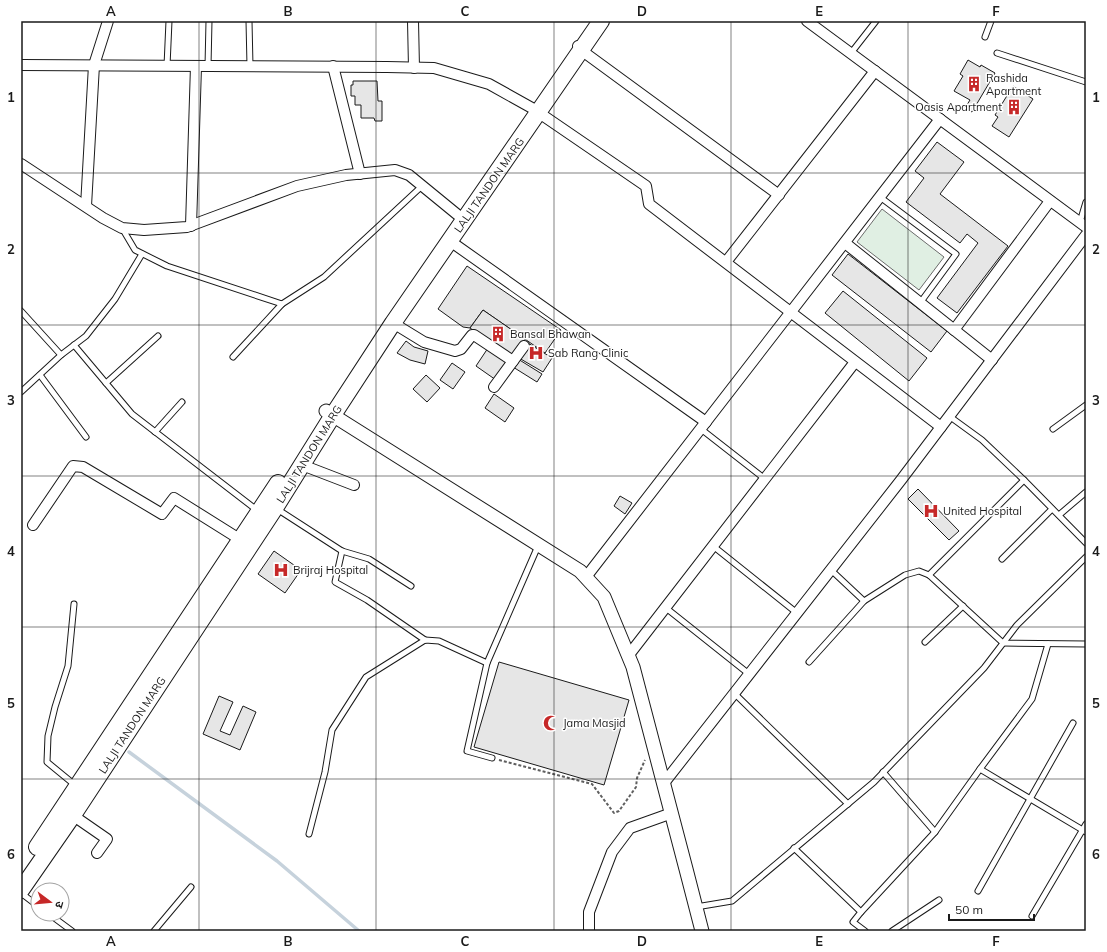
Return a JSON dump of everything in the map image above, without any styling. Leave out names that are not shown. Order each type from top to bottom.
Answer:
[{"type":"main road","name":"LALJI TANDON MARG","points":[[579,47],[593,21]]},
{"type":"main road","name":"LALJI TANDON MARG","points":[[21,872],[68,812],[77,787],[179,643],[241,540],[302,465],[329,413],[372,340],[462,217],[579,47],[601,21]]},
{"type":"main road","name":"LALJI TANDON MARG","points":[[21,890],[68,812],[267,507],[329,413],[450,241],[462,217]]},
{"type":"street","points":[[86,206],[94,65],[108,21]]},
{"type":"street","points":[[413,21],[414,68]]},
{"type":"street","points":[[807,21],[1083,225]]},
{"type":"street","points":[[579,47],[779,195]]},
{"type":"street","points":[[21,66],[333,66],[434,68],[489,84],[535,110],[646,186],[649,204],[941,427]]},
{"type":"street","points":[[191,226],[196,66]]},
{"type":"street","points":[[333,66],[360,174]]},
{"type":"street","points":[[726,262],[875,71]]},
{"type":"street","points":[[586,577],[940,119]]},
{"type":"street","points":[[21,164],[122,228],[144,230],[187,227],[297,186],[346,175],[395,170],[409,175],[462,217]]},
{"type":"street","points":[[954,330],[1050,201]]},
{"type":"street","points":[[664,783],[941,427],[1086,235]]},
{"type":"street","points":[[450,241],[703,426]]},
{"type":"street","points":[[844,243],[992,360]]},
{"type":"street","points":[[393,324],[424,342],[455,351],[461,349],[472,335],[474,335],[513,361]]},
{"type":"street","points":[[494,387],[524,346]]},
{"type":"street","points":[[628,656],[855,362]]},
{"type":"street","points":[[329,413],[580,571],[604,597],[633,667],[702,931]]},
{"type":"street","points":[[302,465],[354,485]]},
{"type":"street","points":[[33,525],[73,466],[83,467],[162,514],[174,498],[241,540]]},
{"type":"street","points":[[68,812],[107,839],[97,853]]},
{"type":"street","points":[[589,931],[589,912],[612,852],[630,828],[672,813]]},
{"type":"lane","points":[[167,66],[169,21]]},
{"type":"lane","points":[[208,66],[209,21]]},
{"type":"lane","points":[[249,21],[250,66]]},
{"type":"lane","points":[[851,53],[876,21]]},
{"type":"lane","points":[[985,37],[991,21]]},
{"type":"lane","points":[[997,53],[1086,82]]},
{"type":"lane","points":[[233,357],[282,304],[324,277],[422,186]]},
{"type":"lane","points":[[880,197],[956,254],[920,302]]},
{"type":"lane","points":[[1083,225],[1086,202]]},
{"type":"lane","points":[[122,228],[135,250],[167,266],[282,304]]},
{"type":"lane","points":[[21,392],[61,355],[86,336],[115,299],[142,254]]},
{"type":"lane","points":[[21,311],[61,355]]},
{"type":"lane","points":[[106,383],[158,336]]},
{"type":"lane","points":[[74,345],[132,414],[155,432],[267,507],[342,551],[370,559],[411,586]]},
{"type":"lane","points":[[40,375],[86,437]]},
{"type":"lane","points":[[155,432],[182,402]]},
{"type":"lane","points":[[1053,429],[1086,405]]},
{"type":"lane","points":[[949,416],[982,440],[1086,543]]},
{"type":"lane","points":[[703,426],[765,479]]},
{"type":"lane","points":[[929,575],[1024,480]]},
{"type":"lane","points":[[1059,515],[1086,492]]},
{"type":"lane","points":[[1002,559],[1052,509]]},
{"type":"lane","points":[[492,758],[467,752],[487,663],[538,545]]},
{"type":"lane","points":[[713,546],[797,613]]},
{"type":"lane","points":[[342,551],[335,582],[367,600],[425,640],[439,641],[487,663]]},
{"type":"lane","points":[[696,907],[732,901],[874,782],[984,668],[1017,625],[1086,557]]},
{"type":"lane","points":[[830,570],[864,600]]},
{"type":"lane","points":[[809,662],[864,600],[905,575],[919,571],[929,575],[1003,643],[1086,644]]},
{"type":"lane","points":[[74,604],[68,666],[55,707],[48,736],[47,762],[77,787]]},
{"type":"lane","points":[[925,642],[963,606]]},
{"type":"lane","points":[[666,608],[749,674]]},
{"type":"lane","points":[[309,834],[324,772],[332,730],[366,677],[425,640]]},
{"type":"lane","points":[[865,931],[853,922],[935,832],[980,768],[1032,699],[1048,644]]},
{"type":"lane","points":[[734,693],[848,804]]},
{"type":"lane","points":[[978,891],[1073,723]]},
{"type":"lane","points":[[980,768],[1084,831]]},
{"type":"lane","points":[[883,772],[935,832]]},
{"type":"lane","points":[[1032,916],[1084,831],[1086,824]]},
{"type":"lane","points":[[794,848],[861,912]]},
{"type":"lane","points":[[154,931],[191,887]]},
{"type":"lane","points":[[21,893],[30,900]]},
{"type":"lane","points":[[892,931],[939,900]]},
{"type":"lane","points":[[60,922],[72,931]]},
{"type":"path","points":[[492,758],[547,771],[592,784],[614,813],[619,811],[626,803],[636,787],[637,778],[645,760],[654,746]]},
{"type":"green space","points":[[882,209],[944,257],[919,290],[857,242]]},
{"type":"building","name":"Rashida Apartment","points":[[968,60],[995,73],[972,112],[965,108],[970,100],[954,91],[963,76],[960,74]]},
{"type":"building","points":[[353,81],[377,81],[378,101],[382,101],[382,121],[375,121],[374,118],[361,118],[361,105],[355,105],[355,96],[351,96],[351,85],[353,85]]},
{"type":"building","name":"Oasis Apartment","points":[[1013,86],[1033,99],[1009,137],[992,126],[998,117],[995,115]]},
{"type":"building","points":[[937,142],[964,162],[940,194],[1008,246],[957,313],[937,298],[978,243],[967,234],[960,243],[906,202],[924,178],[915,171]]},
{"type":"building","points":[[848,254],[947,331],[931,352],[832,275]]},
{"type":"building","points":[[467,266],[561,330],[545,353],[483,310],[470,328],[463,327],[438,309]]},
{"type":"building","points":[[843,291],[927,358],[909,381],[825,313]]},
{"type":"building","name":"Bansal Bhawan","points":[[483,310],[525,339],[512,357],[470,328]]},
{"type":"building","points":[[406,341],[414,347],[428,351],[425,364],[410,360],[397,353]]},
{"type":"building","points":[[528,343],[552,358],[543,372],[519,358]]},
{"type":"building","points":[[488,348],[508,362],[496,380],[476,366]]},
{"type":"building","points":[[518,359],[542,374],[537,382],[513,367]]},
{"type":"building","points":[[452,363],[465,372],[453,389],[440,380]]},
{"type":"building","points":[[426,375],[440,388],[427,402],[413,389]]},
{"type":"building","points":[[494,394],[514,408],[505,422],[485,408]]},
{"type":"building","points":[[918,489],[959,531],[949,540],[908,499]]},
{"type":"building","points":[[620,496],[632,503],[625,514],[614,506]]},
{"type":"building","points":[[274,551],[301,570],[285,593],[258,574]]},
{"type":"building","name":"Jama Masjid","points":[[499,662],[629,700],[604,785],[474,747]]},
{"type":"building","points":[[219,696],[233,702],[220,731],[230,735],[243,706],[256,712],[240,750],[203,734]]},
{"type":"waterway","points":[[129,752],[277,861],[359,931]]},
{"type":"place","name":"Rashida Apartment","points":[[974,84]]},
{"type":"place","name":"Oasis Apartment","points":[[1014,107]]},
{"type":"place","name":"Bansal Bhawan","points":[[498,334]]},
{"type":"place","name":"Sab Rang Clinic","points":[[536,353]]},
{"type":"place","name":"United Hospital","points":[[931,511]]},
{"type":"place","name":"Brijraj Hospital","points":[[281,570]]},
{"type":"place","name":"Jama Masjid","points":[[551,723]]}]
